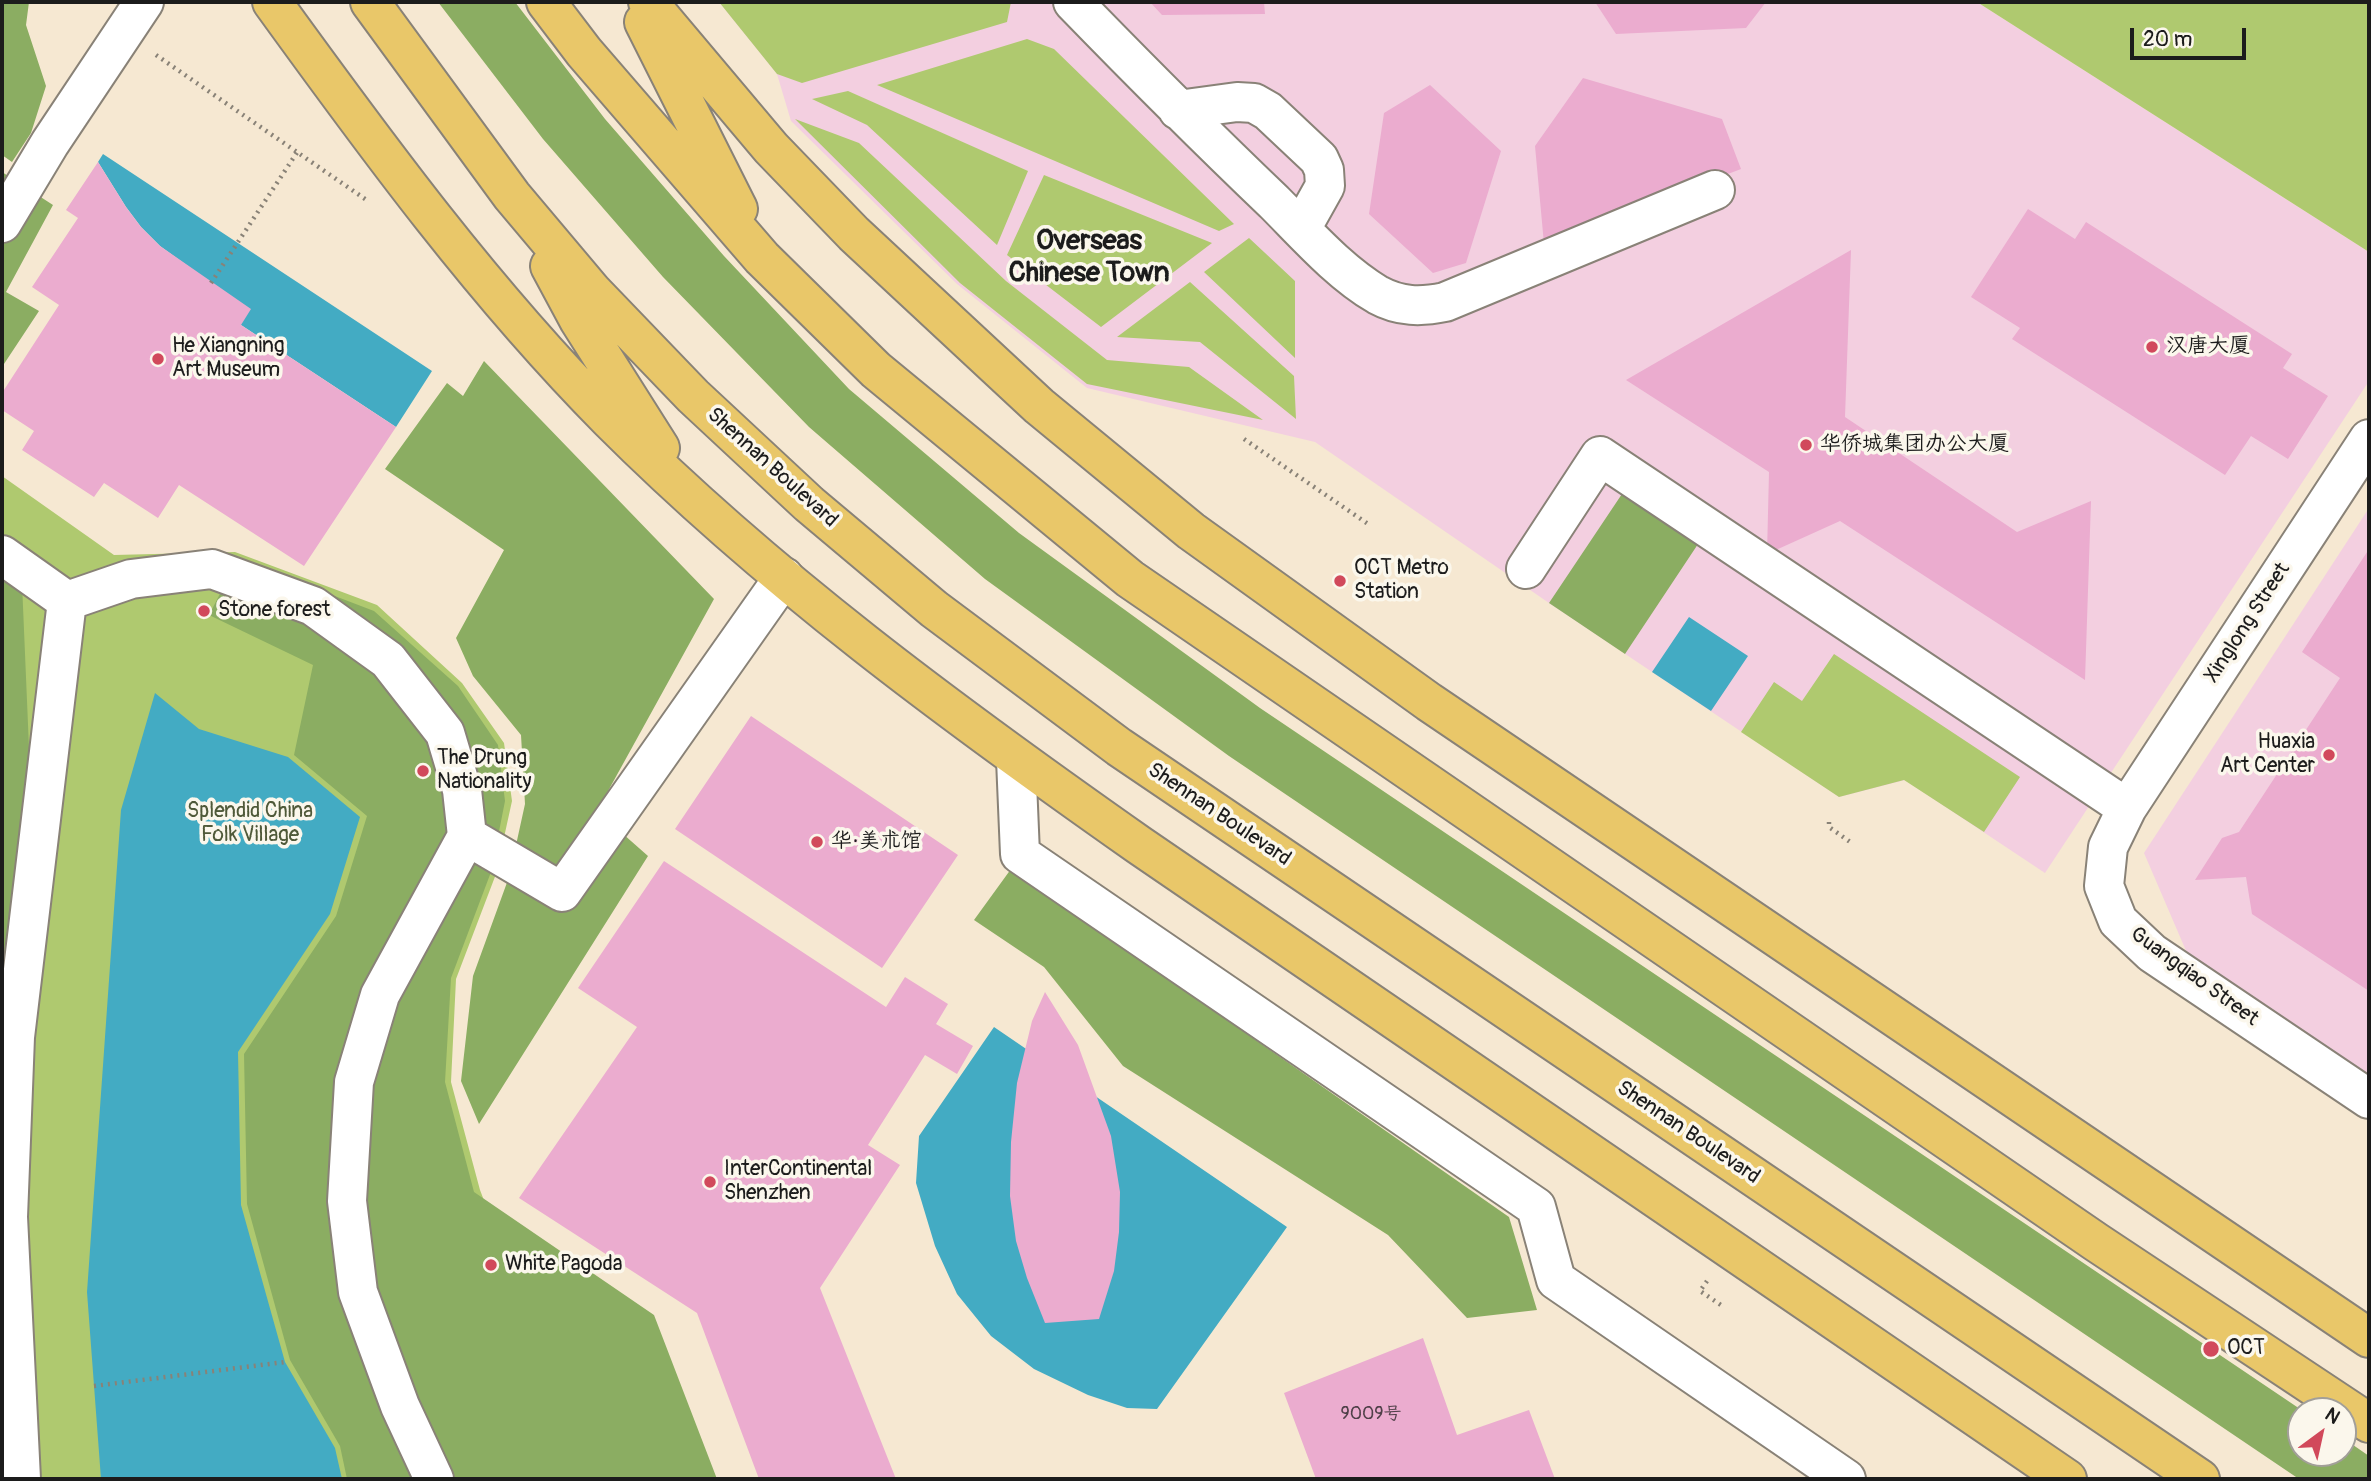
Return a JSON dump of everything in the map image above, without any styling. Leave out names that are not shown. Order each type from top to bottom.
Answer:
[{"type":"main road","points":[[272,2],[383,152],[471,265],[529,333],[610,420],[784,577],[901,672],[1016,759],[2067,1479]]},
{"type":"main road","name":"Shennan Boulevard","points":[[370,2],[512,196],[592,291],[693,396],[809,503],[934,609],[1119,747],[2200,1479]]},
{"type":"main road","points":[[546,2],[584,52],[762,258],[876,370],[1130,579],[2096,1242],[2369,1423]]},
{"type":"main road","points":[[632,2],[762,258]]},
{"type":"main road","points":[[648,2],[771,148],[854,234],[1040,406],[1191,531],[1429,702],[2369,1338]]},
{"type":"main road","points":[[512,196],[579,320],[689,494]]},
{"type":"street","points":[[1073,2],[1178,110],[1354,278],[1378,295],[1400,304],[1422,306],[1445,302],[1715,190]]},
{"type":"street","points":[[2,223],[50,143],[134,17]]},
{"type":"street","points":[[1178,110],[1237,102],[1254,103],[1268,111],[1319,159],[1324,170],[1325,186],[1301,229]]},
{"type":"street","name":"Xinglong Street","points":[[2127,808],[2369,439]]},
{"type":"street","points":[[1526,569],[1600,456],[2127,808]]},
{"type":"street","points":[[2,555],[67,601]]},
{"type":"street","points":[[67,601],[131,579],[212,569],[313,606],[388,660],[445,733],[462,790],[467,835],[380,995],[354,1082],[347,1201],[359,1292],[400,1406],[434,1479]]},
{"type":"street","points":[[467,835],[562,892],[784,577]]},
{"type":"street","points":[[21,1479],[8,1217],[15,1037],[67,601]]},
{"type":"street","points":[[1016,759],[1020,854],[1536,1207],[1556,1279],[1846,1479]]},
{"type":"street","name":"Guangqiao Street","points":[[2127,808],[2108,847],[2104,886],[2118,921],[2152,953],[2369,1099]]},
{"type":"path","points":[[134,17],[298,151],[369,202]]},
{"type":"path","points":[[211,283],[298,151]]},
{"type":"path","points":[[1244,439],[1371,526]]},
{"type":"path","points":[[1829,822],[1829,827],[1853,844]]},
{"type":"path","points":[[1708,1280],[1700,1291],[1724,1307]]},
{"type":"path","points":[[93,1386],[285,1362]]},
{"type":"shaded area","points":[[719,2],[1977,2],[2369,252],[2369,381],[2045,873],[1905,780],[1839,797],[1315,442],[1087,388],[957,284],[791,121],[777,74]]},
{"type":"shaded area","points":[[2369,508],[2369,1078],[2190,960],[2144,853]]},
{"type":"green space","points":[[2,2],[29,2],[26,25],[46,86],[31,133],[12,162],[2,155]]},
{"type":"green space","points":[[438,2],[515,2],[605,119],[724,256],[849,389],[1019,533],[1260,708],[2287,1400],[2287,1467],[2357,1467],[2357,1448],[2369,1456],[2369,1479],[2299,1479],[1229,756],[985,579],[809,427],[663,277],[543,139]]},
{"type":"green space","points":[[719,2],[1011,2],[1007,22],[802,83],[777,74]]},
{"type":"green space","points":[[1977,2],[2369,2],[2369,252]]},
{"type":"green space","points":[[1027,39],[1054,49],[1234,224],[1219,231],[877,85]]},
{"type":"green space","points":[[848,91],[1028,171],[997,245],[867,125],[812,99]]},
{"type":"green space","points":[[795,119],[859,143],[1006,281],[1107,360],[1189,367],[1263,420],[1087,384],[960,283]]},
{"type":"green space","points":[[2,172],[53,205],[6,292],[39,311],[2,367]]},
{"type":"green space","points":[[1044,175],[1212,243],[1101,327],[1007,255]]},
{"type":"green space","points":[[1249,238],[1295,281],[1295,358],[1204,272]]},
{"type":"green space","points":[[1190,282],[1294,376],[1296,419],[1200,342],[1117,337]]},
{"type":"green space","points":[[484,361],[714,599],[597,811],[648,856],[479,1124],[461,1081],[473,976],[509,877],[525,804],[521,735],[473,676],[456,638],[504,550],[385,469],[447,383],[463,396]]},
{"type":"green space","name":"Splendid China Folk Village","points":[[2,476],[114,555],[235,552],[377,605],[462,683],[504,743],[512,801],[496,874],[456,979],[451,1082],[480,1190],[591,1479],[2,1479]]},
{"type":"green space","points":[[1632,479],[1708,529],[1625,654],[1549,603]]},
{"type":"green space","points":[[238,559],[374,611],[458,686],[498,745],[505,801],[491,872],[451,978],[445,1082],[474,1192],[654,1315],[717,1479],[347,1479],[340,1446],[290,1360],[247,1204],[244,1054],[336,916],[367,816],[294,755],[313,665],[209,615]]},
{"type":"green space","points":[[2,571],[22,583],[29,748],[2,1096]]},
{"type":"green space","points":[[1834,654],[2020,777],[1984,832],[1904,780],[1839,797],[1741,732],[1774,682],[1802,701]]},
{"type":"green space","points":[[1011,869],[1509,1217],[1537,1310],[1467,1318],[1388,1235],[1123,1066],[1044,967],[974,920]]},
{"type":"water","points":[[103,154],[432,371],[396,427],[241,325],[211,283],[160,246],[141,227],[98,162]]},
{"type":"water","points":[[1689,617],[1748,656],[1711,711],[1652,672]]},
{"type":"water","points":[[155,693],[199,729],[288,757],[360,817],[330,914],[238,1052],[241,1205],[285,1362],[335,1448],[342,1479],[101,1479],[87,1292],[121,810]]},
{"type":"water","points":[[994,1027],[1287,1227],[1157,1409],[1127,1408],[1088,1395],[1034,1369],[991,1336],[957,1294],[935,1246],[916,1183],[919,1136]]},
{"type":"building","points":[[1150,2],[1264,2],[1265,14],[1162,15]]},
{"type":"building","points":[[1595,2],[1766,2],[1746,28],[1616,34]]},
{"type":"building","points":[[1583,78],[1722,119],[1741,169],[1544,244],[1535,146]]},
{"type":"building","points":[[1430,85],[1501,151],[1466,263],[1433,273],[1369,214],[1384,113]]},
{"type":"building","name":"He Xiangning Art Museum","points":[[98,162],[126,207],[160,246],[251,309],[241,325],[396,427],[304,566],[179,485],[158,518],[104,483],[94,497],[22,450],[34,431],[2,410],[2,393],[59,305],[32,287],[78,218],[66,210]]},
{"type":"building","name":"汉唐大厦","points":[[2028,209],[2075,239],[2086,222],[2292,354],[2283,368],[2328,396],[2288,459],[2251,436],[2225,475],[2012,339],[2020,328],[1971,297]]},
{"type":"building","name":"华侨城集团办公大厦","points":[[1851,250],[1845,417],[2017,532],[2091,501],[2085,680],[1840,521],[1767,554],[1769,472],[1626,380]]},
{"type":"building","name":"Huaxia Art Center","points":[[2369,549],[2369,991],[2252,914],[2246,877],[2195,880],[2222,838],[2239,832],[2340,678],[2302,652]]},
{"type":"building","name":"华·美术馆","points":[[751,716],[958,855],[882,968],[675,829]]},
{"type":"building","name":"InterContinental Shenzhen","points":[[664,861],[886,1007],[905,977],[948,1004],[936,1024],[973,1046],[957,1074],[925,1055],[868,1145],[900,1165],[820,1288],[896,1479],[759,1479],[697,1313],[519,1198],[637,1027],[578,988]]},
{"type":"building","points":[[1045,992],[1078,1045],[1111,1136],[1120,1192],[1119,1232],[1114,1271],[1099,1319],[1045,1323],[1016,1241],[1010,1196],[1011,1142],[1017,1083],[1032,1021]]},
{"type":"building","points":[[1423,1338],[1457,1435],[1529,1410],[1555,1479],[1316,1479],[1284,1393]]},
{"type":"place","name":"汉唐大厦","points":[[2152,347]]},
{"type":"place","name":"He Xiangning Art Museum","points":[[158,359]]},
{"type":"place","name":"华侨城集团办公大厦","points":[[1806,445]]},
{"type":"place","name":"OCT Metro Station","points":[[1340,581]]},
{"type":"place","name":"Stone forest","points":[[204,611]]},
{"type":"place","name":"Huaxia Art Center","points":[[2329,755]]},
{"type":"place","name":"The Drung Nationality","points":[[423,771]]},
{"type":"place","name":"华·美术馆","points":[[817,842]]},
{"type":"place","name":"InterContinental Shenzhen","points":[[710,1182]]},
{"type":"place","name":"White Pagoda","points":[[491,1265]]},
{"type":"place","name":"OCT","points":[[2211,1349]]},
{"type":"district","name":"Overseas Chinese Town","points":[[1089,258]]}]
